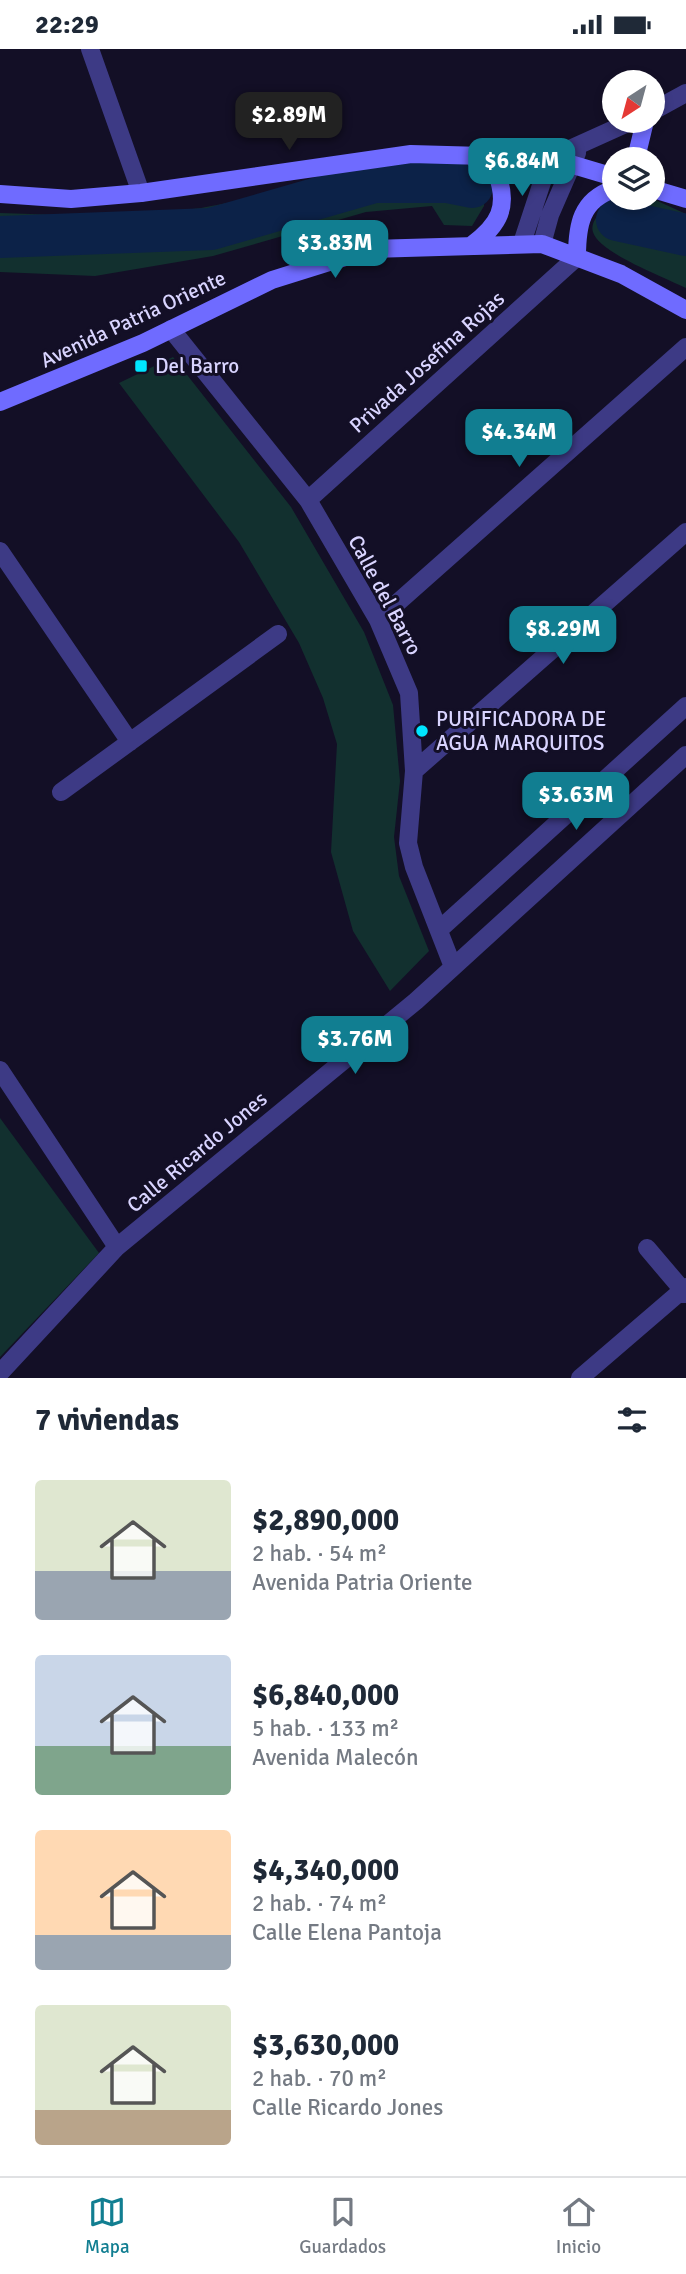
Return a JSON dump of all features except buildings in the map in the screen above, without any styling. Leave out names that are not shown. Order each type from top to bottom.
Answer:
[{"type":"street","points":[[90,49],[141,193]]},
{"type":"street","points":[[665,104],[686,93]]},
{"type":"street","points":[[522,243],[550,158],[604,133]]},
{"type":"street","points":[[542,244],[571,164],[583,142]]},
{"type":"street","points":[[0,194],[71,199],[141,193],[411,154],[550,158],[602,173]]},
{"type":"street","points":[[471,156],[497,174],[503,205],[496,224],[472,245]]},
{"type":"street","points":[[665,192],[686,199]]},
{"type":"street","points":[[577,257],[580,221],[594,198],[602,195]]},
{"type":"street","name":"Avenida Patria Oriente","points":[[0,402],[171,329],[272,280],[371,249],[542,244],[621,274],[686,310]]},
{"type":"street","name":"Privada Josefina Rojas","points":[[308,501],[577,257]]},
{"type":"street","name":"Calle del Barro","points":[[171,329],[308,501],[378,620],[409,693],[414,771],[408,843],[414,867],[453,967]]},
{"type":"street","points":[[378,620],[686,347]]},
{"type":"street","points":[[414,771],[686,532]]},
{"type":"street","points":[[0,551],[130,742]]},
{"type":"street","points":[[61,792],[278,634]]},
{"type":"street","points":[[440,929],[686,706]]},
{"type":"street","name":"Calle Ricardo Jones","points":[[0,1373],[117,1247],[453,967],[686,755]]},
{"type":"street","points":[[0,1070],[117,1247]]},
{"type":"street","points":[[580,1378],[685,1290],[647,1248]]},
{"type":"green space","points":[[442,176],[476,180],[485,186],[484,206],[472,226],[444,225],[432,206],[366,212],[213,256],[95,276],[0,272],[0,213],[122,217],[201,208],[363,177]]},
{"type":"green space","points":[[665,204],[686,214],[686,288],[620,256],[598,240],[593,226],[601,210],[665,210]]},
{"type":"green space","points":[[173,357],[291,507],[364,632],[393,705],[400,781],[394,837],[399,876],[429,951],[390,991],[353,931],[331,852],[337,744],[323,698],[299,643],[239,542],[119,383]]},
{"type":"green space","points":[[0,1118],[99,1253],[0,1357]]},
{"type":"waterway","points":[[0,237],[211,229],[374,182],[447,182],[472,187]]},
{"type":"waterway","points":[[617,220],[686,235]]},
{"type":"place","name":"Del Barro","points":[[141,366]]},
{"type":"place","name":"PURIFICADORA DE AGUA MARQUITOS","points":[[422,731]]}]
